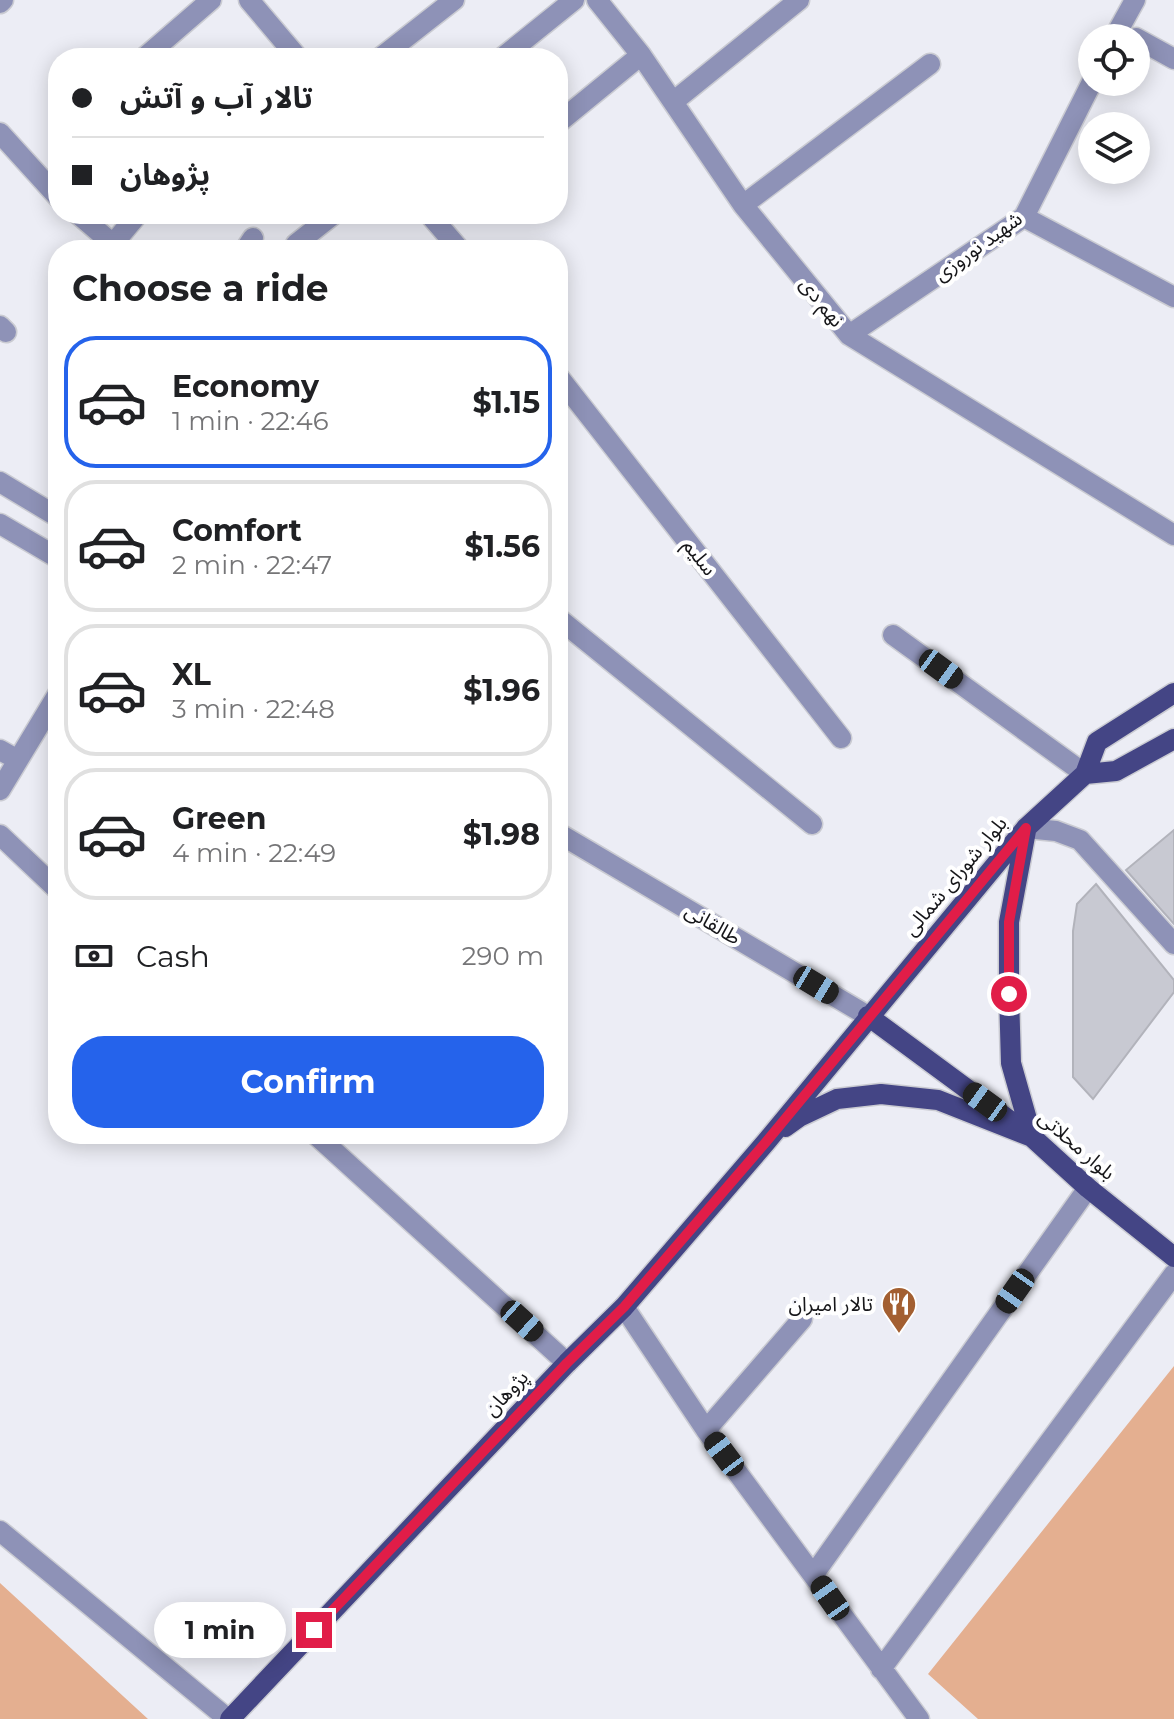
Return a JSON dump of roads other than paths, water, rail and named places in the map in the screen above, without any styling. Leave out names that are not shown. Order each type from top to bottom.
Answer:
[{"type":"main road","name":"بلوار شورای شمالی","points":[[868,1016],[1026,828],[1085,774],[1097,742],[1174,693]]},
{"type":"main road","points":[[1085,774],[1116,771],[1174,739]]},
{"type":"main road","points":[[1026,828],[1009,922],[1009,994],[1011,1063],[1032,1137]]},
{"type":"main road","name":"بلوار محلاتی","points":[[868,1016],[1032,1137],[1088,1188],[1174,1257]]},
{"type":"main road","name":"پژوهان","points":[[229,1719],[624,1307],[766,1142],[868,1016]]},
{"type":"main road","points":[[766,1142],[799,1117],[837,1099],[881,1094],[938,1100],[1032,1137]]},
{"type":"street","points":[[156,48],[211,0]]},
{"type":"street","points":[[249,0],[283,48]]},
{"type":"street","points":[[393,48],[454,0]]},
{"type":"street","points":[[514,48],[574,0]]},
{"type":"street","name":"نهم دی","points":[[597,0],[641,55],[743,205],[849,335],[1174,535]]},
{"type":"street","points":[[673,102],[799,0]]},
{"type":"street","points":[[1129,24],[1135,0]]},
{"type":"street","points":[[1150,48],[1174,59]]},
{"type":"street","points":[[568,115],[641,55]]},
{"type":"street","points":[[743,205],[930,64]]},
{"type":"street","name":"شهید نوروزی","points":[[849,335],[1024,217],[1085,96]]},
{"type":"street","points":[[0,133],[48,180]]},
{"type":"street","points":[[1024,217],[1174,297]]},
{"type":"street","points":[[90,224],[109,240]]},
{"type":"street","points":[[301,240],[321,224]]},
{"type":"street","name":"سلیم","points":[[568,389],[841,738]]},
{"type":"street","points":[[0,482],[48,511]]},
{"type":"street","points":[[0,524],[48,552]]},
{"type":"street","points":[[568,626],[812,824]]},
{"type":"street","points":[[893,635],[1085,774]]},
{"type":"street","points":[[0,790],[9,755],[48,706]]},
{"type":"street","points":[[1026,828],[1056,831],[1080,840],[1174,944]]},
{"type":"street","points":[[0,835],[48,881]]},
{"type":"street","name":"طالقانی","points":[[568,839],[868,1016]]},
{"type":"street","points":[[326,1144],[567,1363]]},
{"type":"street","points":[[814,1574],[1088,1188]]},
{"type":"street","points":[[881,1669],[1174,1274]]},
{"type":"street","points":[[624,1307],[706,1430],[919,1719]]},
{"type":"street","points":[[706,1430],[802,1319]]},
{"type":"street","points":[[0,1531],[229,1719]]},
{"type":"place","name":"تالار امیران","points":[[899,1335]]}]
